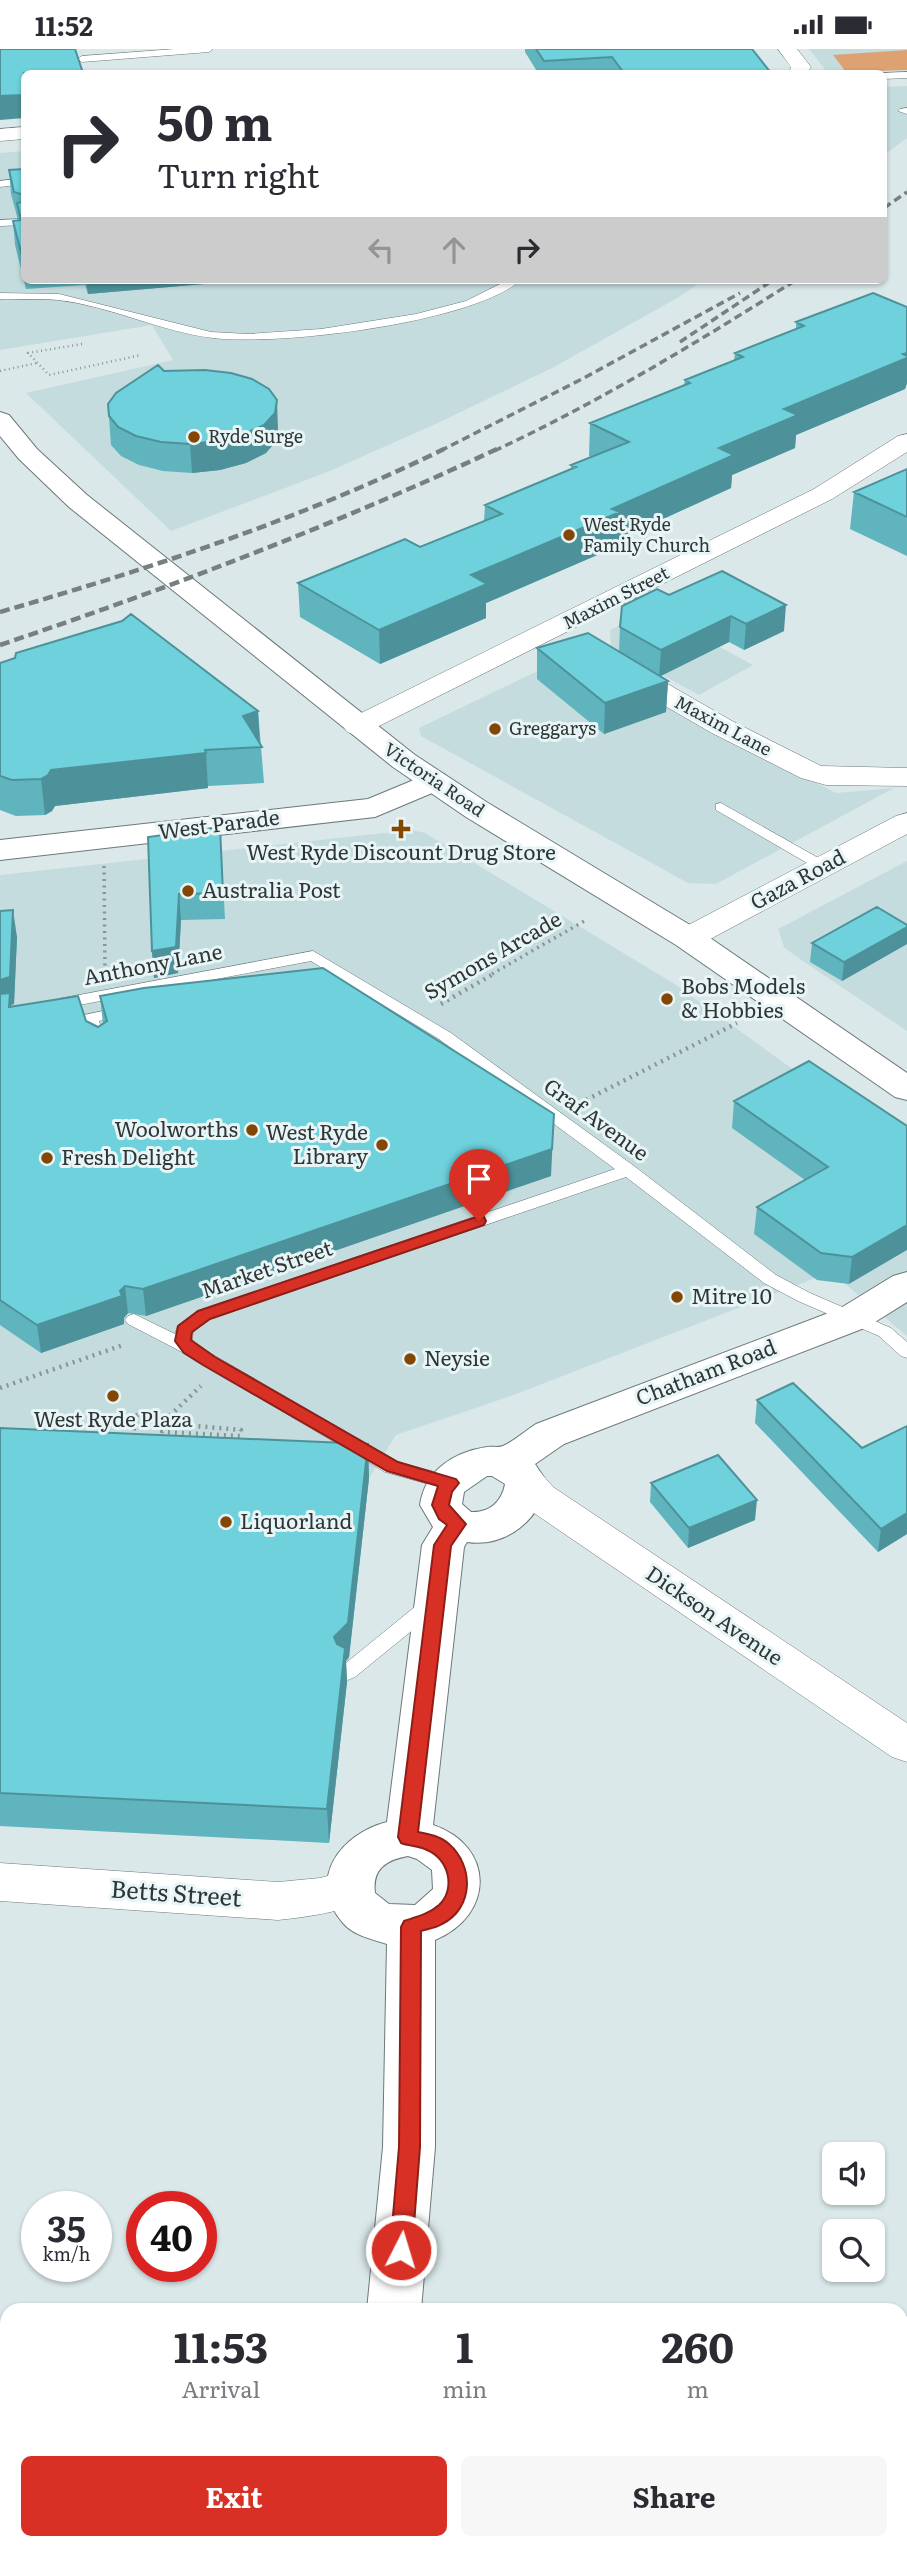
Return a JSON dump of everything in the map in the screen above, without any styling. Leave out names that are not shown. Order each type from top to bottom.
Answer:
[{"type":"main road","name":"Victoria Road","points":[[0,420],[28,454],[59,485],[357,726],[433,781],[688,938],[907,1090]]},
{"type":"main road","name":"West Parade","points":[[7,845],[375,808],[433,781]]},
{"type":"main road","name":"Chatham Road","points":[[516,1473],[550,1434],[853,1318],[907,1285]]},
{"type":"main road","points":[[408,1837],[443,1545],[454,1504],[467,1467],[496,1461],[516,1473],[524,1496],[504,1520],[477,1528],[454,1504]]},
{"type":"main road","points":[[408,1837],[433,1843],[443,1850],[457,1869],[459,1880],[453,1901],[446,1910],[436,1918],[411,1927],[394,1926],[371,1917],[355,1902],[350,1889],[350,1875],[364,1852],[376,1843],[408,1837]]},
{"type":"main road","points":[[395,2303],[409,2147],[411,1927]]},
{"type":"street","points":[[787,49],[801,70]]},
{"type":"street","points":[[0,135],[21,133]]},
{"type":"street","name":"Maxim Street","points":[[357,726],[577,644],[907,440]]},
{"type":"street","name":"Maxim Lane","points":[[577,644],[722,727],[811,772],[826,775],[907,777]]},
{"type":"street","name":"Gaza Road","points":[[688,938],[907,822]]},
{"type":"street","name":"Dickson Avenue","points":[[516,1473],[539,1497],[907,1745]]},
{"type":"street","name":"Betts Street","points":[[0,1882],[278,1901],[320,1898],[350,1889]]},
{"type":"lane","points":[[78,49],[83,63],[209,49]]},
{"type":"lane","points":[[887,76],[907,75]]},
{"type":"lane","points":[[0,184],[21,181]]},
{"type":"lane","points":[[0,223],[21,222]]},
{"type":"lane","points":[[2,292],[59,297],[211,335],[248,338],[321,332],[417,317],[470,303],[508,284]]},
{"type":"lane","points":[[720,807],[824,867]]},
{"type":"lane","name":"Anthony Lane","points":[[44,1006],[313,956]]},
{"type":"lane","name":"Graf Avenue","points":[[313,956],[445,1036],[628,1170],[770,1279],[804,1297],[885,1332],[907,1352]]},
{"type":"lane","points":[[319,980],[346,976]]},
{"type":"lane","points":[[100,1047],[90,1018],[143,1008]]},
{"type":"lane","name":"Market Street","points":[[190,1349],[183,1341],[184,1329],[204,1315],[628,1170]]},
{"type":"lane","points":[[134,1320],[190,1349],[454,1504]]},
{"type":"lane","points":[[326,1451],[367,1452]]},
{"type":"lane","points":[[348,1672],[436,1600]]},
{"type":"path","points":[[82,344],[28,353],[50,375],[141,355]]},
{"type":"path","points":[[0,371],[37,363]]},
{"type":"path","points":[[104,860],[105,995]]},
{"type":"path","name":"Symons Arcade","points":[[416,1018],[586,921]]},
{"type":"path","points":[[555,1116],[737,1023]]},
{"type":"path","points":[[0,1388],[32,1379],[158,1332]]},
{"type":"path","points":[[159,1449],[162,1432],[240,1436],[241,1430],[162,1423],[202,1385]]},
{"type":"path","points":[[129,1448],[137,1415],[169,1416]]},
{"type":"shaded area","points":[[809,49],[907,49],[907,70],[825,70]]},
{"type":"shaded area","points":[[907,50],[907,70],[844,70],[833,55]]},
{"type":"shaded area","points":[[907,86],[907,138],[887,153],[887,87]]},
{"type":"shaded area","points":[[21,151],[21,284],[698,284],[554,367],[442,421],[330,471],[171,531],[26,393],[173,360],[152,325],[0,350],[0,153]]},
{"type":"shaded area","points":[[651,610],[753,665],[699,695],[611,647],[610,630]]},
{"type":"shaded area","points":[[575,653],[836,793],[894,788],[716,884],[688,883],[421,736],[419,728]]},
{"type":"shaded area","points":[[412,830],[425,833],[673,983],[907,1151],[907,1336],[831,1272],[511,1396],[396,1435],[369,1478],[329,1843],[0,1826],[0,875]]},
{"type":"shaded area","points":[[907,861],[907,1031],[794,955],[784,947],[778,929]]},
{"type":"building","points":[[0,49],[75,49],[82,70],[21,70],[21,95],[0,96]]},
{"type":"building","points":[[536,49],[752,49],[769,70],[622,70],[612,57],[544,61]]},
{"type":"building","points":[[21,169],[21,194],[14,192],[9,170]]},
{"type":"building","points":[[21,202],[21,220],[17,203]]},
{"type":"building","points":[[21,220],[21,252],[13,221]]},
{"type":"building","points":[[873,293],[907,307],[907,353],[903,354],[907,358],[784,409],[798,415],[719,448],[734,455],[612,509],[620,512],[471,575],[487,584],[379,630],[298,583],[405,539],[420,547],[502,514],[485,505],[576,467],[571,465],[629,442],[590,423],[690,383],[685,380],[743,357],[735,353],[804,326],[796,322]]},
{"type":"building","points":[[158,365],[164,371],[205,370],[252,379],[269,389],[277,400],[275,413],[264,425],[219,441],[190,444],[161,442],[136,436],[118,427],[109,416],[108,404],[116,393]]},
{"type":"building","points":[[907,469],[907,517],[854,492]]},
{"type":"building","points":[[722,571],[786,605],[746,624],[731,616],[661,650],[620,627],[622,606],[657,589],[669,595]]},
{"type":"building","points":[[131,614],[258,711],[243,716],[262,747],[205,750],[206,753],[51,770],[41,779],[12,780],[0,776],[0,663],[15,658],[16,653],[122,621]]},
{"type":"building","points":[[588,633],[668,681],[605,703],[537,648]]},
{"type":"building","name":"Australia Post","points":[[220,827],[223,893],[179,894],[176,947],[152,951],[148,837]]},
{"type":"building","points":[[877,907],[907,927],[844,962],[812,943]]},
{"type":"building","points":[[13,910],[10,977],[0,980],[0,911]]},
{"type":"building","points":[[323,968],[554,1114],[552,1149],[143,1289],[125,1286],[120,1291],[122,1296],[37,1325],[0,1300],[0,994],[10,993],[9,1007],[78,996],[86,1021],[98,1027],[107,1021],[100,996],[144,988]]},
{"type":"building","points":[[809,1061],[907,1126],[907,1225],[852,1257],[821,1253],[757,1207],[828,1167],[734,1101]]},
{"type":"building","points":[[793,1383],[862,1448],[907,1426],[907,1513],[881,1529],[757,1400]]},
{"type":"building","points":[[0,1428],[368,1444],[348,1623],[334,1637],[337,1644],[345,1648],[327,1809],[0,1793]]},
{"type":"building","points":[[718,1455],[757,1500],[689,1528],[651,1483]]},
{"type":"railway","points":[[887,206],[907,192]]},
{"type":"railway","points":[[680,342],[767,284]]},
{"type":"railway","points":[[494,451],[648,370],[790,284]]},
{"type":"railway","points":[[443,449],[582,379],[740,293]]},
{"type":"railway","points":[[0,612],[170,560],[281,520],[443,449]]},
{"type":"railway","points":[[0,645],[251,554],[375,504],[497,449]]},
{"type":"place","name":"Ryde Surge","points":[[194,437]]},
{"type":"place","name":"West Ryde Family Church","points":[[569,535]]},
{"type":"place","name":"Greggarys","points":[[495,729]]},
{"type":"place","name":"West Ryde Discount Drug Store","points":[[401,829]]},
{"type":"place","name":"Australia Post","points":[[188,891]]},
{"type":"place","name":"Bobs Models & Hobbies","points":[[667,999]]},
{"type":"place","name":"Woolworths","points":[[252,1130]]},
{"type":"place","name":"West Ryde Library","points":[[382,1145]]},
{"type":"place","name":"Fresh Delight","points":[[47,1158]]},
{"type":"place","name":"Mitre 10","points":[[677,1297]]},
{"type":"place","name":"Neysie","points":[[410,1359]]},
{"type":"place","name":"West Ryde Plaza","points":[[113,1396]]},
{"type":"place","name":"Liquorland","points":[[226,1522]]},
{"type":"route","points":[[401,2250],[409,2147],[411,1927],[436,1918],[446,1910],[458,1891],[459,1880],[457,1869],[443,1850],[433,1843],[408,1837],[443,1545],[457,1524],[445,1515],[441,1505],[444,1491],[450,1483],[393,1467],[209,1361],[183,1341],[184,1329],[204,1315],[479,1221]]}]
